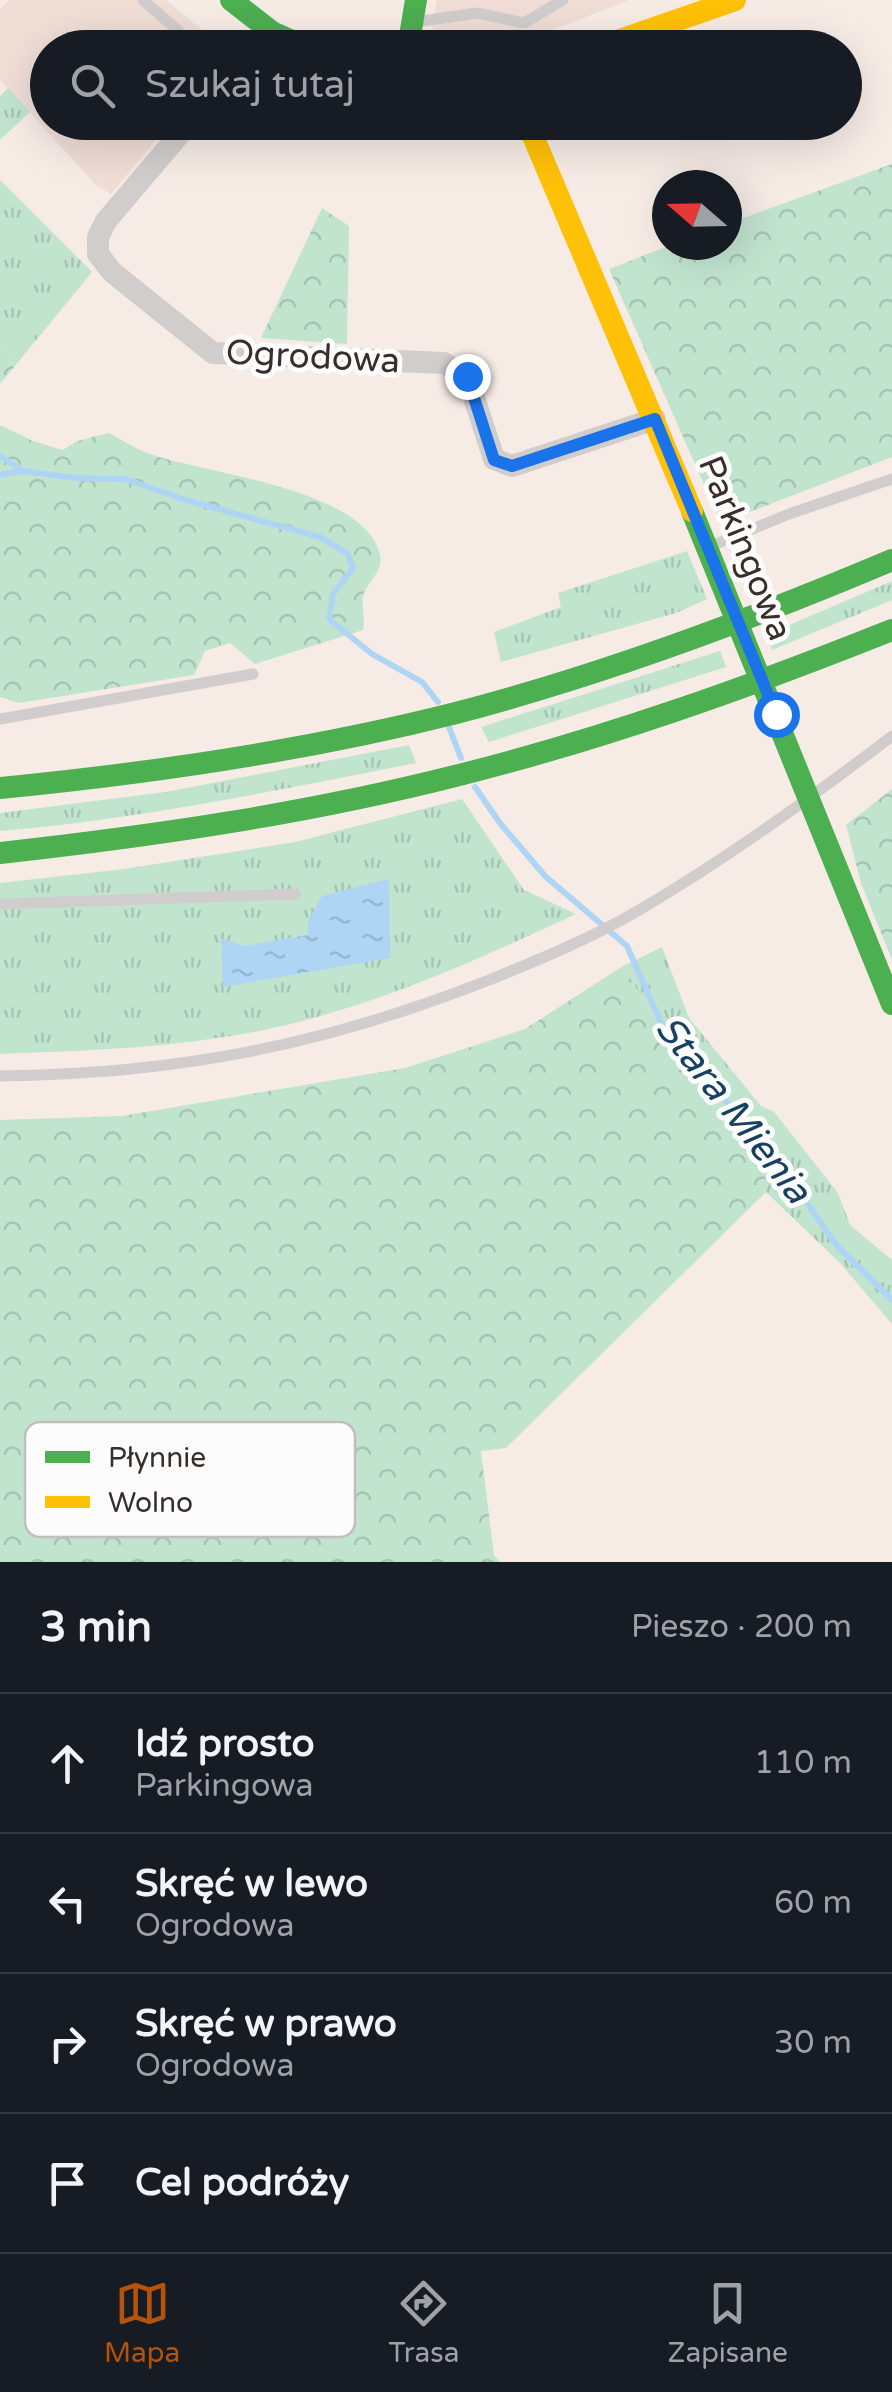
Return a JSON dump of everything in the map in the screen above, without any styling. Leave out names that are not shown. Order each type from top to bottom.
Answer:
[{"type":"main road","points":[[231,0],[256,30]]},
{"type":"main road","points":[[649,30],[736,0]]},
{"type":"main road","name":"Parkingowa","points":[[535,140],[655,419],[892,1004]]},
{"type":"main road","points":[[0,788],[68,783],[235,760],[408,725],[522,695],[681,645],[892,560]]},
{"type":"main road","points":[[0,853],[184,833],[402,792],[551,752],[706,703],[892,630]]},
{"type":"street","name":"Ogrodowa","points":[[175,140],[106,220],[98,237],[98,254],[112,272],[213,353],[444,363],[467,376],[494,460],[512,466],[655,419]]},
{"type":"lane","points":[[143,0],[177,30]]},
{"type":"lane","points":[[414,11],[477,14],[524,23],[563,0]]},
{"type":"lane","points":[[708,548],[789,514],[892,479]]},
{"type":"lane","points":[[0,720],[253,674]]},
{"type":"lane","points":[[0,1076],[76,1075],[200,1062],[311,1040],[424,1005],[578,941],[638,911],[810,798],[892,736]]},
{"type":"lane","points":[[0,904],[296,894]]},
{"type":"shaded area","points":[[10,0],[166,0],[202,30],[30,30],[30,113],[0,80],[0,9]]},
{"type":"shaded area","points":[[437,0],[629,0],[553,30],[432,30]]},
{"type":"shaded area","points":[[55,140],[156,140],[111,194],[97,186]]},
{"type":"green space","points":[[8,88],[30,112],[0,140],[0,96]]},
{"type":"green space","points":[[892,164],[892,457],[721,523],[609,269],[652,252],[652,260],[742,260],[742,219]]},
{"type":"green space","points":[[0,180],[92,272],[19,361],[0,341]]},
{"type":"green space","points":[[322,208],[349,226],[347,344],[261,338]]},
{"type":"green space","points":[[0,341],[19,361],[0,384]]},
{"type":"green space","points":[[0,425],[63,450],[77,441],[109,433],[150,454],[278,486],[343,512],[366,530],[379,551],[379,568],[363,597],[363,630],[255,664],[230,643],[205,651],[194,675],[19,703],[0,697]]},
{"type":"green space","points":[[687,551],[707,599],[676,613],[501,662],[494,632],[561,607],[558,593]]},
{"type":"green space","points":[[892,581],[892,600],[772,650],[766,635]]},
{"type":"green space","points":[[720,651],[726,667],[489,742],[481,727]]},
{"type":"green space","points":[[409,745],[416,763],[157,811],[0,831],[0,813],[166,792]]},
{"type":"green space","points":[[892,789],[892,960],[861,883],[846,825]]},
{"type":"green space","points":[[462,799],[524,890],[576,914],[426,980],[293,1023],[168,1044],[0,1054],[0,883],[124,869],[295,842]]},
{"type":"green space","points":[[662,947],[689,1018],[761,1106],[774,1112],[838,1193],[850,1225],[892,1260],[892,1324],[840,1263],[766,1192],[765,1149],[676,1056],[623,966]]},
{"type":"green space","points":[[623,966],[676,1056],[765,1149],[766,1192],[506,1448],[481,1451],[494,1555],[500,1562],[0,1562],[0,1120],[122,1116],[405,1068],[525,1029]]},
{"type":"water","points":[[389,879],[390,958],[223,987],[221,938],[244,946],[308,935],[308,921],[322,896]]},
{"type":"waterway","name":"Stara Mienia","points":[[0,456],[23,471],[125,479],[320,537],[348,554],[353,568],[333,594],[329,619],[372,654],[422,682],[438,702]]},
{"type":"waterway","points":[[0,475],[23,471]]},
{"type":"waterway","name":"Stara Mienia","points":[[449,727],[461,758]]},
{"type":"waterway","name":"Stara Mienia","points":[[475,787],[545,876],[627,946],[662,1025],[781,1166],[838,1247],[892,1300]]},
{"type":"traffic: fast","points":[[231,0],[269,30]]},
{"type":"traffic: fast","points":[[411,30],[416,0]]},
{"type":"traffic: fast","points":[[692,511],[892,1004]]},
{"type":"traffic: fast","points":[[0,788],[230,759],[456,713],[677,644],[892,560]]},
{"type":"traffic: fast","points":[[0,853],[229,822],[455,776],[676,711],[892,630]]},
{"type":"traffic: slow","points":[[649,30],[735,0]]},
{"type":"traffic: slow","points":[[535,140],[692,511]]},
{"type":"route","points":[[467,376],[494,460],[501,464],[512,466],[655,419],[776,714]]}]
